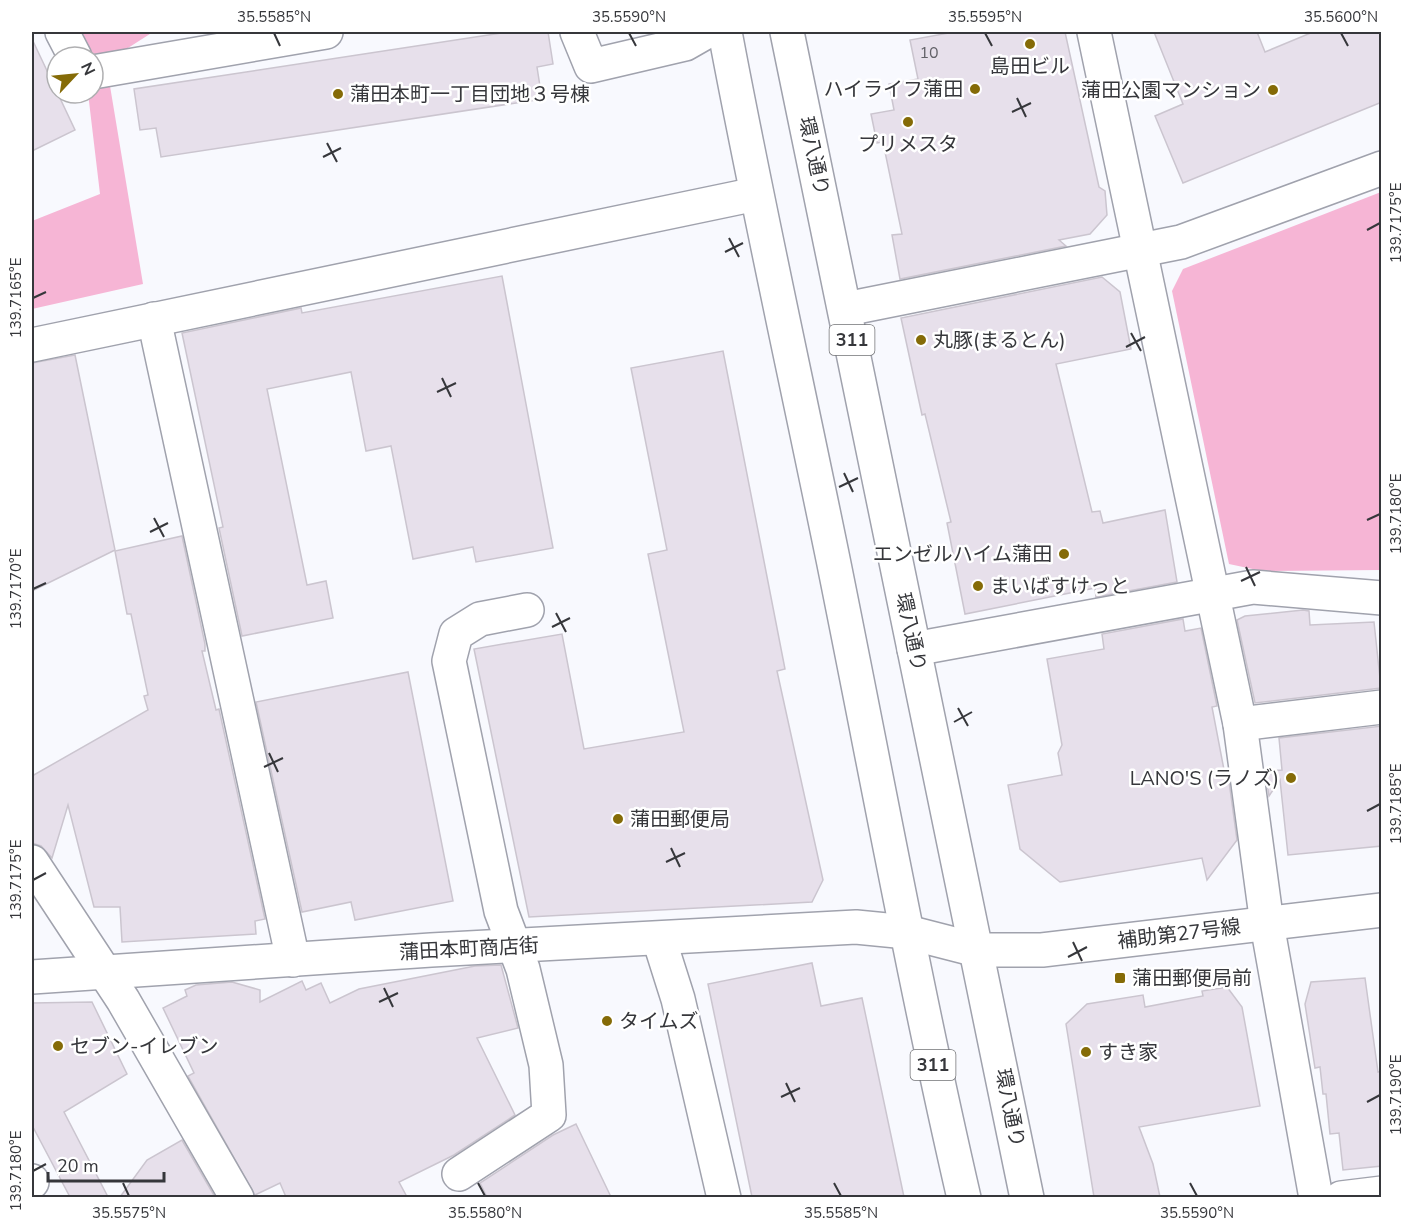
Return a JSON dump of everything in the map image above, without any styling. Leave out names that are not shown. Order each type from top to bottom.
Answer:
[{"type":"street","points":[[105,70],[326,32]]},
{"type":"street","points":[[577,32],[591,66],[685,44],[706,32]]},
{"type":"street","name":"311","points":[[725,32],[756,194],[831,547],[929,1047],[964,1197]]},
{"type":"street","name":"環八通り","points":[[787,32],[1028,1197]]},
{"type":"street","points":[[1094,32],[1143,250],[1240,724],[1267,924],[1316,1197]]},
{"type":"street","points":[[846,309],[1180,242],[1382,168]]},
{"type":"street","points":[[32,345],[756,194]]},
{"type":"street","points":[[153,319],[293,960]]},
{"type":"street","points":[[914,649],[1253,587],[1382,598]]},
{"type":"street","points":[[459,1174],[549,1115],[546,1065],[523,969],[501,911],[449,661],[456,634],[480,619],[527,610]]},
{"type":"street","points":[[1240,724],[1382,706]]},
{"type":"street","points":[[32,862],[105,972],[237,1197]]},
{"type":"street","name":"補助第27号線","points":[[907,932],[977,950],[1042,950],[1382,910]]},
{"type":"street","name":"蒲田本町商店街","points":[[32,977],[513,946],[856,927],[907,932]]},
{"type":"street","points":[[659,939],[669,1000],[724,1197]]},
{"type":"street","points":[[1341,1197],[1382,1193]]},
{"type":"shaded area","points":[[73,32],[153,32],[106,62],[143,284],[32,309],[32,221],[100,194],[89,105],[105,105],[105,45],[79,45]]},
{"type":"shaded area","points":[[1381,192],[1381,570],[1262,571],[1229,564],[1172,291],[1183,269]]},
{"type":"building","name":"蒲田本町一丁目団地３号棟","points":[[508,32],[548,32],[553,64],[537,67],[542,99],[161,157],[156,128],[140,130],[134,89]]},
{"type":"building","points":[[954,32],[1065,32],[1099,187],[1105,191],[1107,215],[1090,234],[1059,240],[1066,246],[900,279],[892,235],[902,234],[883,142],[877,143],[871,114],[894,110],[889,84],[918,79],[910,40]]},
{"type":"building","points":[[1154,32],[1257,32],[1265,52],[1313,32],[1382,32],[1382,102],[1183,183],[1155,116],[1183,104]]},
{"type":"building","points":[[32,39],[45,67],[45,105],[63,105],[75,130],[32,151]]},
{"type":"building","points":[[502,276],[553,548],[476,562],[473,547],[413,559],[391,446],[366,451],[351,372],[267,389],[307,585],[326,581],[333,618],[242,636],[219,528],[223,527],[182,333],[301,308],[302,313]]},
{"type":"building","points":[[1102,277],[1120,292],[1131,349],[1056,364],[1092,512],[1100,511],[1103,523],[1165,510],[1177,582],[1096,597],[1095,588],[965,614],[947,523],[951,522],[925,414],[922,415],[901,318]]},
{"type":"building","points":[[723,351],[785,669],[777,671],[823,880],[812,902],[529,917],[474,649],[562,634],[584,749],[684,732],[648,554],[667,550],[631,368]]},
{"type":"building","points":[[75,355],[115,550],[32,591],[32,363]]},
{"type":"building","points":[[182,536],[205,644],[205,651],[202,651],[216,710],[219,709],[265,919],[255,921],[256,934],[122,942],[120,907],[94,907],[68,805],[52,858],[41,846],[32,843],[32,776],[148,710],[144,696],[148,695],[131,614],[127,614],[115,551]]},
{"type":"building","points":[[1309,611],[1310,625],[1374,622],[1381,688],[1255,703],[1237,620],[1245,616]]},
{"type":"building","points":[[1183,619],[1185,631],[1201,628],[1217,706],[1212,707],[1225,775],[1228,774],[1237,840],[1207,880],[1202,858],[1060,882],[1020,849],[1008,785],[1062,775],[1058,753],[1062,745],[1047,659],[1104,649],[1102,634]]},
{"type":"building","points":[[408,672],[453,901],[355,920],[351,902],[302,912],[256,702]]},
{"type":"building","points":[[1382,726],[1382,846],[1288,855],[1280,780],[1269,796],[1265,771],[1282,770],[1279,738]]},
{"type":"building","points":[[812,963],[821,1006],[862,998],[904,1197],[752,1197],[708,984]]},
{"type":"building","points":[[501,965],[518,1028],[477,1038],[515,1115],[454,1155],[399,1182],[407,1197],[286,1197],[280,1183],[255,1195],[188,1076],[194,1073],[163,1008],[187,996],[185,990],[196,985],[232,982],[260,990],[260,1002],[302,981],[306,990],[321,983],[330,1003],[359,989],[475,966]]},
{"type":"building","points":[[1365,978],[1378,1072],[1382,1071],[1382,1166],[1343,1170],[1339,1133],[1330,1134],[1326,1094],[1323,1094],[1320,1067],[1315,1068],[1305,1004],[1311,982]]},
{"type":"building","points":[[1227,987],[1242,1007],[1260,1106],[1139,1127],[1153,1164],[1160,1197],[1094,1197],[1066,1024],[1087,1004],[1143,995],[1145,1007],[1203,996],[1202,991]]},
{"type":"building","points":[[92,1002],[127,1074],[64,1112],[108,1197],[70,1197],[34,1129],[32,1131],[32,1003]]},
{"type":"building","points":[[576,1124],[611,1197],[487,1197],[480,1183],[553,1135]]},
{"type":"building","points":[[182,1140],[215,1197],[120,1197],[147,1160]]},
{"type":"place","name":"島田ビル","points":[[1030,44]]},
{"type":"place","name":"ハイライフ蒲田","points":[[975,89]]},
{"type":"place","name":"蒲田公園マンション","points":[[1273,90]]},
{"type":"place","name":"蒲田本町一丁目団地３号棟","points":[[338,94]]},
{"type":"place","name":"プリメスタ","points":[[908,122]]},
{"type":"place","name":"丸豚(まるとん)","points":[[921,340]]},
{"type":"place","name":"エンゼルハイム蒲田","points":[[1064,554]]},
{"type":"place","name":"まいばすけっと","points":[[978,586]]},
{"type":"place","name":"LANO'S (ラノズ)","points":[[1291,778]]},
{"type":"place","name":"蒲田郵便局","points":[[618,819]]},
{"type":"place","name":"蒲田郵便局前","points":[[1120,978]]},
{"type":"place","name":"タイムズ","points":[[607,1021]]},
{"type":"place","name":"セブン-イレブン","points":[[58,1046]]},
{"type":"place","name":"すき家","points":[[1086,1052]]}]
